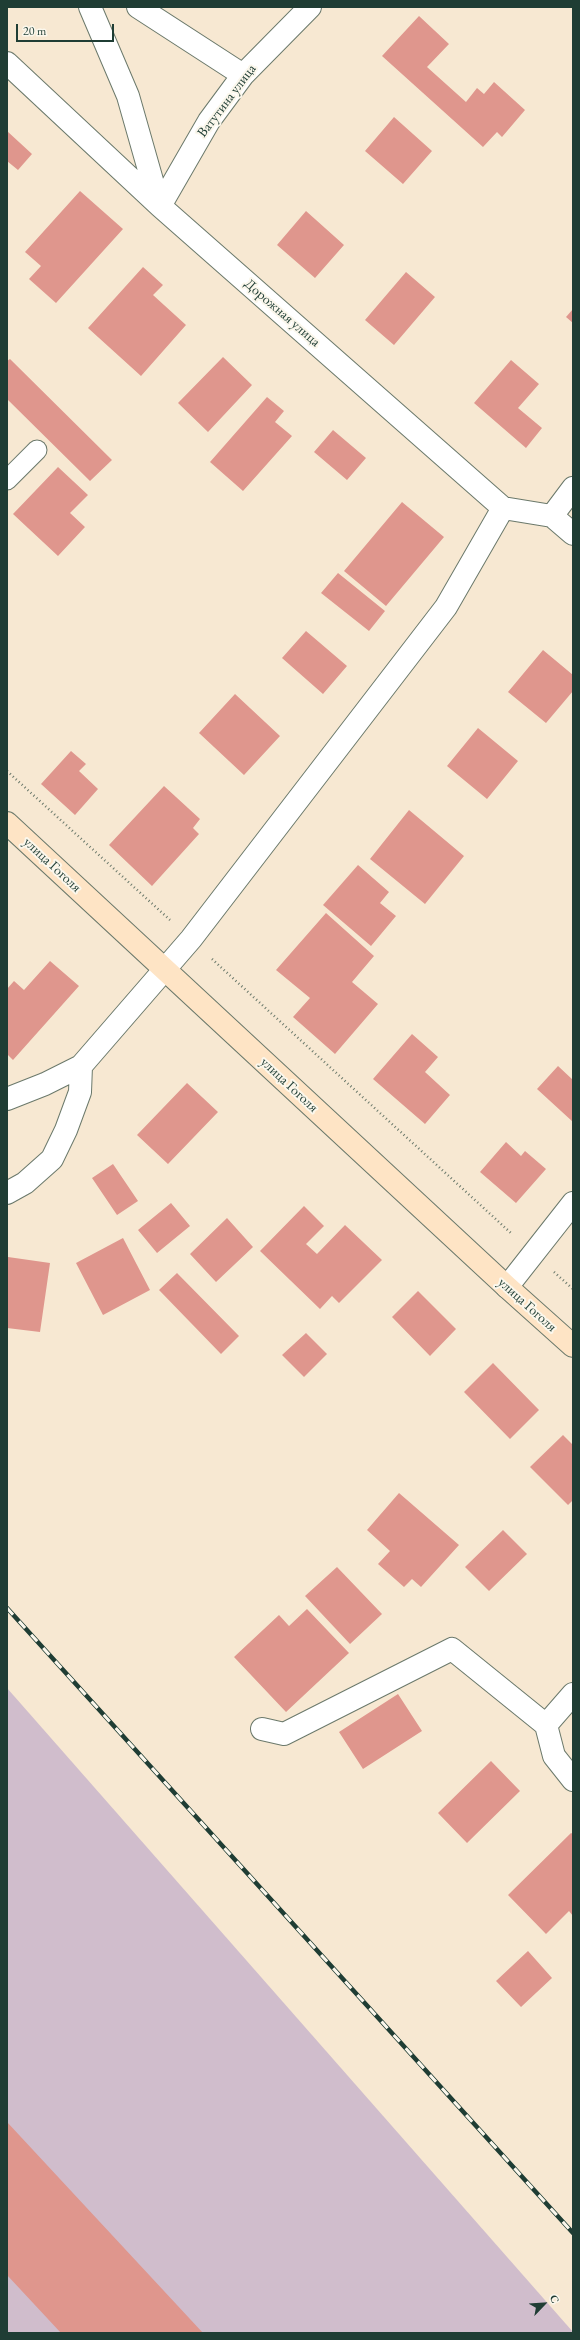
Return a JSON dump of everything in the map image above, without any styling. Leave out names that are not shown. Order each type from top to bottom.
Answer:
[{"type":"main road","name":"улица Гоголя","points":[[7,823],[506,1287],[573,1346]]},
{"type":"street","points":[[90,7],[128,96],[160,206]]},
{"type":"street","points":[[138,7],[243,75]]},
{"type":"street","name":"Ватутина улица","points":[[160,206],[209,121],[243,75],[310,7]]},
{"type":"street","name":"Дорожная улица","points":[[7,62],[160,206],[504,508]]},
{"type":"street","points":[[552,516],[573,488]]},
{"type":"street","points":[[7,1099],[45,1084],[81,1066],[165,970],[191,939],[446,607],[504,508],[552,516],[573,534]]},
{"type":"street","points":[[7,1193],[25,1183],[52,1159],[66,1130],[80,1092],[81,1066]]},
{"type":"street","points":[[506,1287],[573,1203]]},
{"type":"street","points":[[262,1729],[284,1734],[452,1648],[546,1725],[554,1756],[573,1780]]},
{"type":"street","points":[[546,1725],[573,1694]]},
{"type":"lane","points":[[7,480],[37,450]]},
{"type":"path","points":[[7,771],[573,1289]]},
{"type":"shaded area","points":[[7,1688],[573,2332],[573,2333],[7,2333]]},
{"type":"building","points":[[419,16],[449,44],[427,67],[466,102],[477,88],[484,94],[494,82],[525,110],[502,137],[497,132],[483,147],[382,56]]},
{"type":"building","points":[[394,117],[432,151],[403,184],[365,151]]},
{"type":"building","points":[[7,131],[32,154],[18,170],[7,161]]},
{"type":"building","points":[[80,191],[123,229],[56,303],[29,279],[41,266],[25,252]]},
{"type":"building","points":[[306,211],[344,245],[315,278],[277,245]]},
{"type":"building","points":[[143,267],[163,285],[153,295],[186,325],[141,376],[88,328]]},
{"type":"building","points":[[406,272],[435,297],[394,345],[365,320]]},
{"type":"building","points":[[573,309],[573,323],[566,317]]},
{"type":"building","points":[[223,357],[252,385],[208,432],[178,403]]},
{"type":"building","points":[[10,359],[112,460],[90,481],[7,399],[7,361]]},
{"type":"building","points":[[511,360],[539,384],[518,408],[542,428],[526,448],[474,403]]},
{"type":"building","points":[[267,397],[284,411],[275,422],[292,436],[243,491],[210,462]]},
{"type":"building","points":[[333,430],[366,458],[347,480],[314,452]]},
{"type":"building","points":[[58,467],[88,495],[70,513],[85,527],[58,556],[13,514]]},
{"type":"building","points":[[402,502],[444,537],[386,606],[344,571]]},
{"type":"building","points":[[338,573],[385,611],[369,631],[321,593]]},
{"type":"building","points":[[306,631],[347,666],[323,694],[282,658]]},
{"type":"building","points":[[543,650],[573,675],[573,691],[546,723],[508,692]]},
{"type":"building","points":[[235,694],[280,736],[244,775],[199,733]]},
{"type":"building","points":[[478,728],[518,761],[487,799],[447,766]]},
{"type":"building","points":[[71,751],[86,764],[79,771],[98,789],[75,815],[41,784]]},
{"type":"building","points":[[164,786],[200,819],[193,828],[199,834],[152,886],[109,845]]},
{"type":"building","points":[[409,810],[464,856],[425,904],[370,859]]},
{"type":"building","points":[[358,865],[389,892],[380,903],[396,916],[371,946],[323,905]]},
{"type":"building","points":[[326,913],[374,956],[352,982],[378,1004],[335,1054],[293,1017],[310,998],[276,970]]},
{"type":"building","points":[[50,961],[79,986],[13,1060],[7,1054],[7,989],[14,981],[24,990]]},
{"type":"building","points":[[412,1034],[438,1057],[425,1072],[450,1095],[425,1124],[373,1079]]},
{"type":"building","points":[[558,1066],[573,1080],[573,1122],[537,1089]]},
{"type":"building","points":[[187,1083],[218,1112],[168,1164],[137,1135]]},
{"type":"building","points":[[506,1142],[521,1156],[525,1151],[546,1169],[516,1203],[480,1172]]},
{"type":"building","points":[[113,1164],[138,1201],[117,1215],[92,1178]]},
{"type":"building","points":[[171,1203],[190,1226],[157,1253],[138,1230]]},
{"type":"building","points":[[304,1206],[324,1226],[306,1244],[317,1254],[345,1225],[382,1260],[339,1303],[332,1296],[320,1309],[260,1251]]},
{"type":"building","points":[[227,1218],[253,1247],[216,1282],[190,1254]]},
{"type":"building","points":[[123,1238],[150,1290],[103,1315],[76,1263]]},
{"type":"building","points":[[8,1257],[50,1263],[40,1332],[7,1328]]},
{"type":"building","points":[[177,1273],[239,1336],[221,1354],[159,1290]]},
{"type":"building","points":[[418,1291],[456,1329],[430,1356],[392,1317]]},
{"type":"building","points":[[306,1333],[327,1354],[304,1377],[282,1355]]},
{"type":"building","points":[[493,1363],[539,1410],[510,1439],[464,1392]]},
{"type":"building","points":[[563,1435],[573,1445],[573,1500],[568,1505],[530,1467]]},
{"type":"building","points":[[399,1493],[459,1545],[421,1587],[412,1579],[404,1587],[378,1564],[390,1551],[367,1530]]},
{"type":"building","points":[[503,1530],[527,1554],[489,1591],[465,1567]]},
{"type":"building","points":[[337,1567],[382,1614],[350,1644],[305,1596]]},
{"type":"building","points":[[307,1609],[349,1653],[286,1712],[234,1657],[279,1615],[289,1626]]},
{"type":"building","points":[[398,1694],[422,1731],[363,1769],[339,1732]]},
{"type":"building","points":[[491,1761],[520,1791],[467,1843],[438,1813]]},
{"type":"building","points":[[571,1833],[573,1834],[573,1916],[569,1911],[546,1934],[508,1895]]},
{"type":"building","points":[[528,1951],[552,1978],[521,2007],[496,1981]]},
{"type":"building","points":[[7,2122],[203,2333],[61,2333],[7,2275]]},
{"type":"railway","points":[[7,1608],[573,2233]]}]
